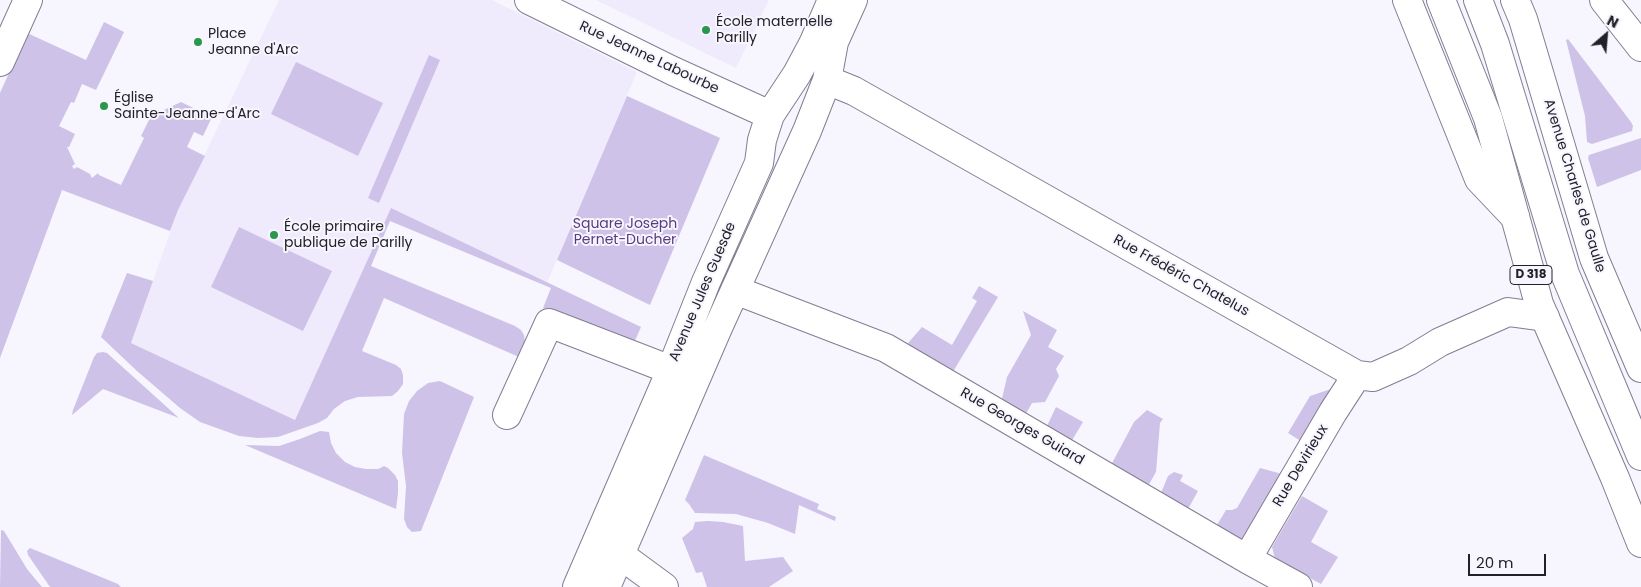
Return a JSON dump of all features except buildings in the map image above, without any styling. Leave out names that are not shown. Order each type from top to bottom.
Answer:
[{"type":"street","points":[[0,62],[28,0]]},
{"type":"street","name":"Rue Jeanne Labourbe","points":[[529,0],[673,70],[770,114]]},
{"type":"street","name":"Avenue Jules Guesde","points":[[578,587],[758,163],[762,140],[770,114],[797,74],[814,42],[832,0]]},
{"type":"street","name":"Avenue Jules Guesde","points":[[606,587],[735,290],[807,131],[827,80],[834,42],[853,0]]},
{"type":"street","points":[[1407,0],[1479,179],[1515,216]]},
{"type":"street","name":"D 318","points":[[1441,0],[1488,118],[1539,304],[1615,478],[1641,543]]},
{"type":"street","points":[[1478,0],[1495,44],[1565,274],[1641,456]]},
{"type":"street","name":"Avenue Charles de Gaulle","points":[[1515,0],[1523,19],[1594,258],[1641,368]]},
{"type":"street","points":[[1604,0],[1641,47]]},
{"type":"street","name":"Rue Frédéric Chatelus","points":[[827,80],[854,91],[1357,375]]},
{"type":"street","name":"Rue Georges Guiard","points":[[735,290],[886,348],[1298,587]]},
{"type":"street","points":[[1357,375],[1373,377],[1409,360],[1440,342],[1508,312],[1545,317]]},
{"type":"street","points":[[507,415],[549,323],[670,370]]},
{"type":"street","name":"Rue Devirieux","points":[[1247,559],[1357,375]]},
{"type":"street","points":[[595,545],[621,556],[664,587]]},
{"type":"shaded area","name":"École primaire publique de Parilly","points":[[279,0],[492,0],[637,72],[547,283],[391,208],[295,420],[131,343],[178,210]]},
{"type":"shaded area","name":"École maternelle Parilly","points":[[596,0],[769,0],[736,68]]},
{"type":"green space","points":[[104,22],[124,32],[96,90],[82,84],[74,103],[71,102],[59,126],[75,134],[69,147],[67,147],[75,164],[72,166],[74,169],[77,167],[90,174],[92,178],[98,173],[121,185],[144,138],[141,136],[151,116],[181,102],[212,117],[203,136],[194,132],[187,147],[205,156],[178,210],[170,231],[62,190],[0,358],[0,93],[27,33],[86,60]]},
{"type":"green space","points":[[1568,39],[1631,122],[1633,126],[1632,131],[1592,144],[1587,142],[1585,116],[1566,40]]},
{"type":"green space","points":[[429,55],[440,60],[379,203],[368,198]]},
{"type":"green space","points":[[296,62],[383,103],[358,156],[271,114]]},
{"type":"green space","name":"Square Joseph Pernet-Ducher","points":[[627,96],[720,138],[650,305],[557,260]]},
{"type":"green space","points":[[1641,138],[1641,170],[1597,187],[1588,158],[1589,155]]},
{"type":"green space","points":[[391,208],[641,327],[634,343],[543,308],[551,288],[390,221],[371,266],[515,326],[524,335],[525,343],[519,357],[384,298],[362,351],[396,365],[401,369],[403,384],[398,391],[392,396],[358,397],[345,401],[334,409],[327,418],[318,423],[278,437],[258,438],[239,436],[200,422],[180,408],[101,337],[127,273],[153,281],[131,343],[295,420]]},
{"type":"green space","points":[[239,227],[332,271],[303,331],[211,287]]},
{"type":"green space","points":[[979,286],[998,297],[951,375],[905,349],[922,327],[952,345],[977,301],[972,298]]},
{"type":"green space","points":[[1023,311],[1057,330],[1048,347],[1064,356],[1056,369],[1059,376],[1045,402],[1032,403],[1024,417],[1001,403],[1007,377],[1031,335]]},
{"type":"green space","points":[[97,353],[107,353],[179,418],[103,389],[72,415],[94,357]]},
{"type":"green space","points":[[440,381],[474,397],[421,531],[412,532],[407,527],[404,519],[406,486],[402,453],[404,414],[409,401],[417,391],[428,383]]},
{"type":"green space","points":[[1331,389],[1332,394],[1304,443],[1288,433],[1310,396]]},
{"type":"green space","points":[[1056,407],[1083,422],[1071,442],[1046,428]]},
{"type":"green space","points":[[1147,410],[1163,419],[1160,423],[1156,472],[1148,486],[1111,465],[1134,422]]},
{"type":"green space","points":[[320,431],[329,432],[331,443],[336,453],[345,462],[355,467],[366,469],[378,469],[384,466],[395,475],[398,481],[396,509],[245,445],[279,446]]},
{"type":"green space","points":[[704,455],[819,504],[817,509],[836,517],[835,521],[799,505],[795,534],[768,523],[736,514],[695,513],[685,500]]},
{"type":"green space","points":[[1260,468],[1286,475],[1251,535],[1241,539],[1217,525],[1226,510],[1237,508]]},
{"type":"green space","points":[[1174,472],[1183,475],[1180,481],[1198,491],[1188,509],[1161,493],[1168,476]]},
{"type":"green space","points":[[1302,496],[1328,511],[1311,542],[1338,557],[1321,584],[1275,559],[1272,547]]},
{"type":"green space","points":[[707,521],[743,526],[745,561],[783,557],[793,571],[769,587],[707,587],[702,572],[696,573],[682,538],[693,529],[695,522]]},
{"type":"green space","points":[[1,530],[4,531],[27,569],[42,587],[0,587]]},
{"type":"green space","points":[[30,548],[118,584],[121,587],[50,587],[28,555],[27,551]]},
{"type":"place","name":"École maternelle Parilly","points":[[706,30]]},
{"type":"place","name":"Place Jeanne d'Arc","points":[[198,42]]},
{"type":"place","name":"Église Sainte-Jeanne-d'Arc","points":[[104,106]]},
{"type":"place","name":"École primaire publique de Parilly","points":[[274,235]]}]
